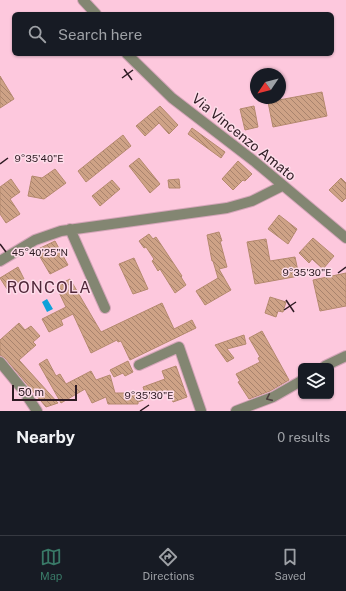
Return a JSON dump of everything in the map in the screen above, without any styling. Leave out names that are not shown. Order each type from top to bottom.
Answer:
[{"type":"street","points":[[83,0],[94,12]]},
{"type":"street","name":"Via Vincenzo Amato","points":[[130,56],[172,98],[249,157],[346,238]]},
{"type":"street","points":[[0,261],[39,238],[70,229],[227,208],[252,201],[282,186]]},
{"type":"street","points":[[70,229],[105,308]]},
{"type":"street","points":[[139,365],[178,347],[200,411]]},
{"type":"street","points":[[331,363],[346,356]]},
{"type":"street","points":[[0,362],[23,390],[37,411]]},
{"type":"street","points":[[236,411],[273,397],[298,383]]},
{"type":"water","points":[[47,299],[53,309],[47,312],[42,302]]},
{"type":"building","points":[[0,76],[14,99],[0,108]]},
{"type":"building","points":[[322,92],[327,116],[273,127],[268,104],[286,104],[286,99]]},
{"type":"building","points":[[160,106],[178,125],[169,134],[159,123],[145,136],[136,126]]},
{"type":"building","points":[[254,106],[258,127],[245,130],[240,109]]},
{"type":"building","points":[[192,128],[225,152],[221,158],[188,134]]},
{"type":"building","points":[[123,135],[131,146],[86,182],[78,171]]},
{"type":"building","points":[[139,158],[160,184],[150,193],[129,166]]},
{"type":"building","points":[[238,161],[252,174],[245,181],[243,180],[233,190],[222,179]]},
{"type":"building","points":[[55,169],[66,183],[44,199],[28,196],[32,176],[42,178]]},
{"type":"building","points":[[341,178],[346,183],[346,198],[342,202],[329,190]]},
{"type":"building","points":[[11,179],[20,192],[10,199],[20,214],[6,223],[0,214],[0,187]]},
{"type":"building","points":[[179,179],[180,188],[169,188],[168,180]]},
{"type":"building","points":[[112,180],[120,189],[100,206],[92,196]]},
{"type":"building","points":[[279,215],[297,229],[288,244],[268,229]]},
{"type":"building","points":[[219,232],[227,267],[219,269],[231,290],[205,305],[196,291],[218,278],[212,261],[207,235]]},
{"type":"building","points":[[149,234],[153,239],[156,237],[182,276],[181,277],[186,285],[175,293],[160,269],[158,271],[152,261],[154,259],[146,247],[144,248],[139,241]]},
{"type":"building","points":[[313,238],[334,256],[323,269],[312,259],[309,263],[299,253]]},
{"type":"building","points":[[266,239],[270,261],[295,257],[299,276],[255,284],[247,242]]},
{"type":"building","points":[[55,241],[68,265],[50,274],[36,250]]},
{"type":"building","points":[[134,258],[148,289],[133,294],[119,264]]},
{"type":"building","points":[[18,267],[24,279],[7,289],[0,278]]},
{"type":"building","points":[[346,273],[346,306],[320,311],[313,280]]},
{"type":"building","points":[[70,279],[101,332],[162,303],[174,329],[192,320],[196,328],[130,360],[121,341],[118,342],[117,340],[91,353],[73,314],[61,320],[63,325],[49,332],[42,319],[66,307],[56,286]]},
{"type":"building","points":[[270,297],[286,302],[283,312],[278,311],[276,317],[265,313]]},
{"type":"building","points":[[19,323],[25,330],[31,326],[40,336],[33,342],[36,345],[19,360],[58,403],[46,407],[5,358],[0,355],[0,340]]},
{"type":"building","points":[[262,331],[289,380],[270,391],[249,399],[238,382],[240,381],[236,374],[260,362],[258,358],[260,357],[249,338]]},
{"type":"building","points":[[244,335],[246,344],[227,349],[234,358],[227,362],[215,345]]},
{"type":"building","points":[[47,359],[56,376],[60,374],[66,384],[91,371],[96,380],[110,375],[115,393],[145,393],[143,387],[165,379],[162,371],[176,366],[187,397],[173,402],[169,391],[138,402],[138,404],[108,404],[106,397],[92,403],[85,389],[61,403],[39,364]]},
{"type":"building","points":[[128,361],[133,372],[125,376],[123,373],[114,377],[110,370]]},
{"type":"district","name":"RONCOLA","points":[[49,287]]}]
